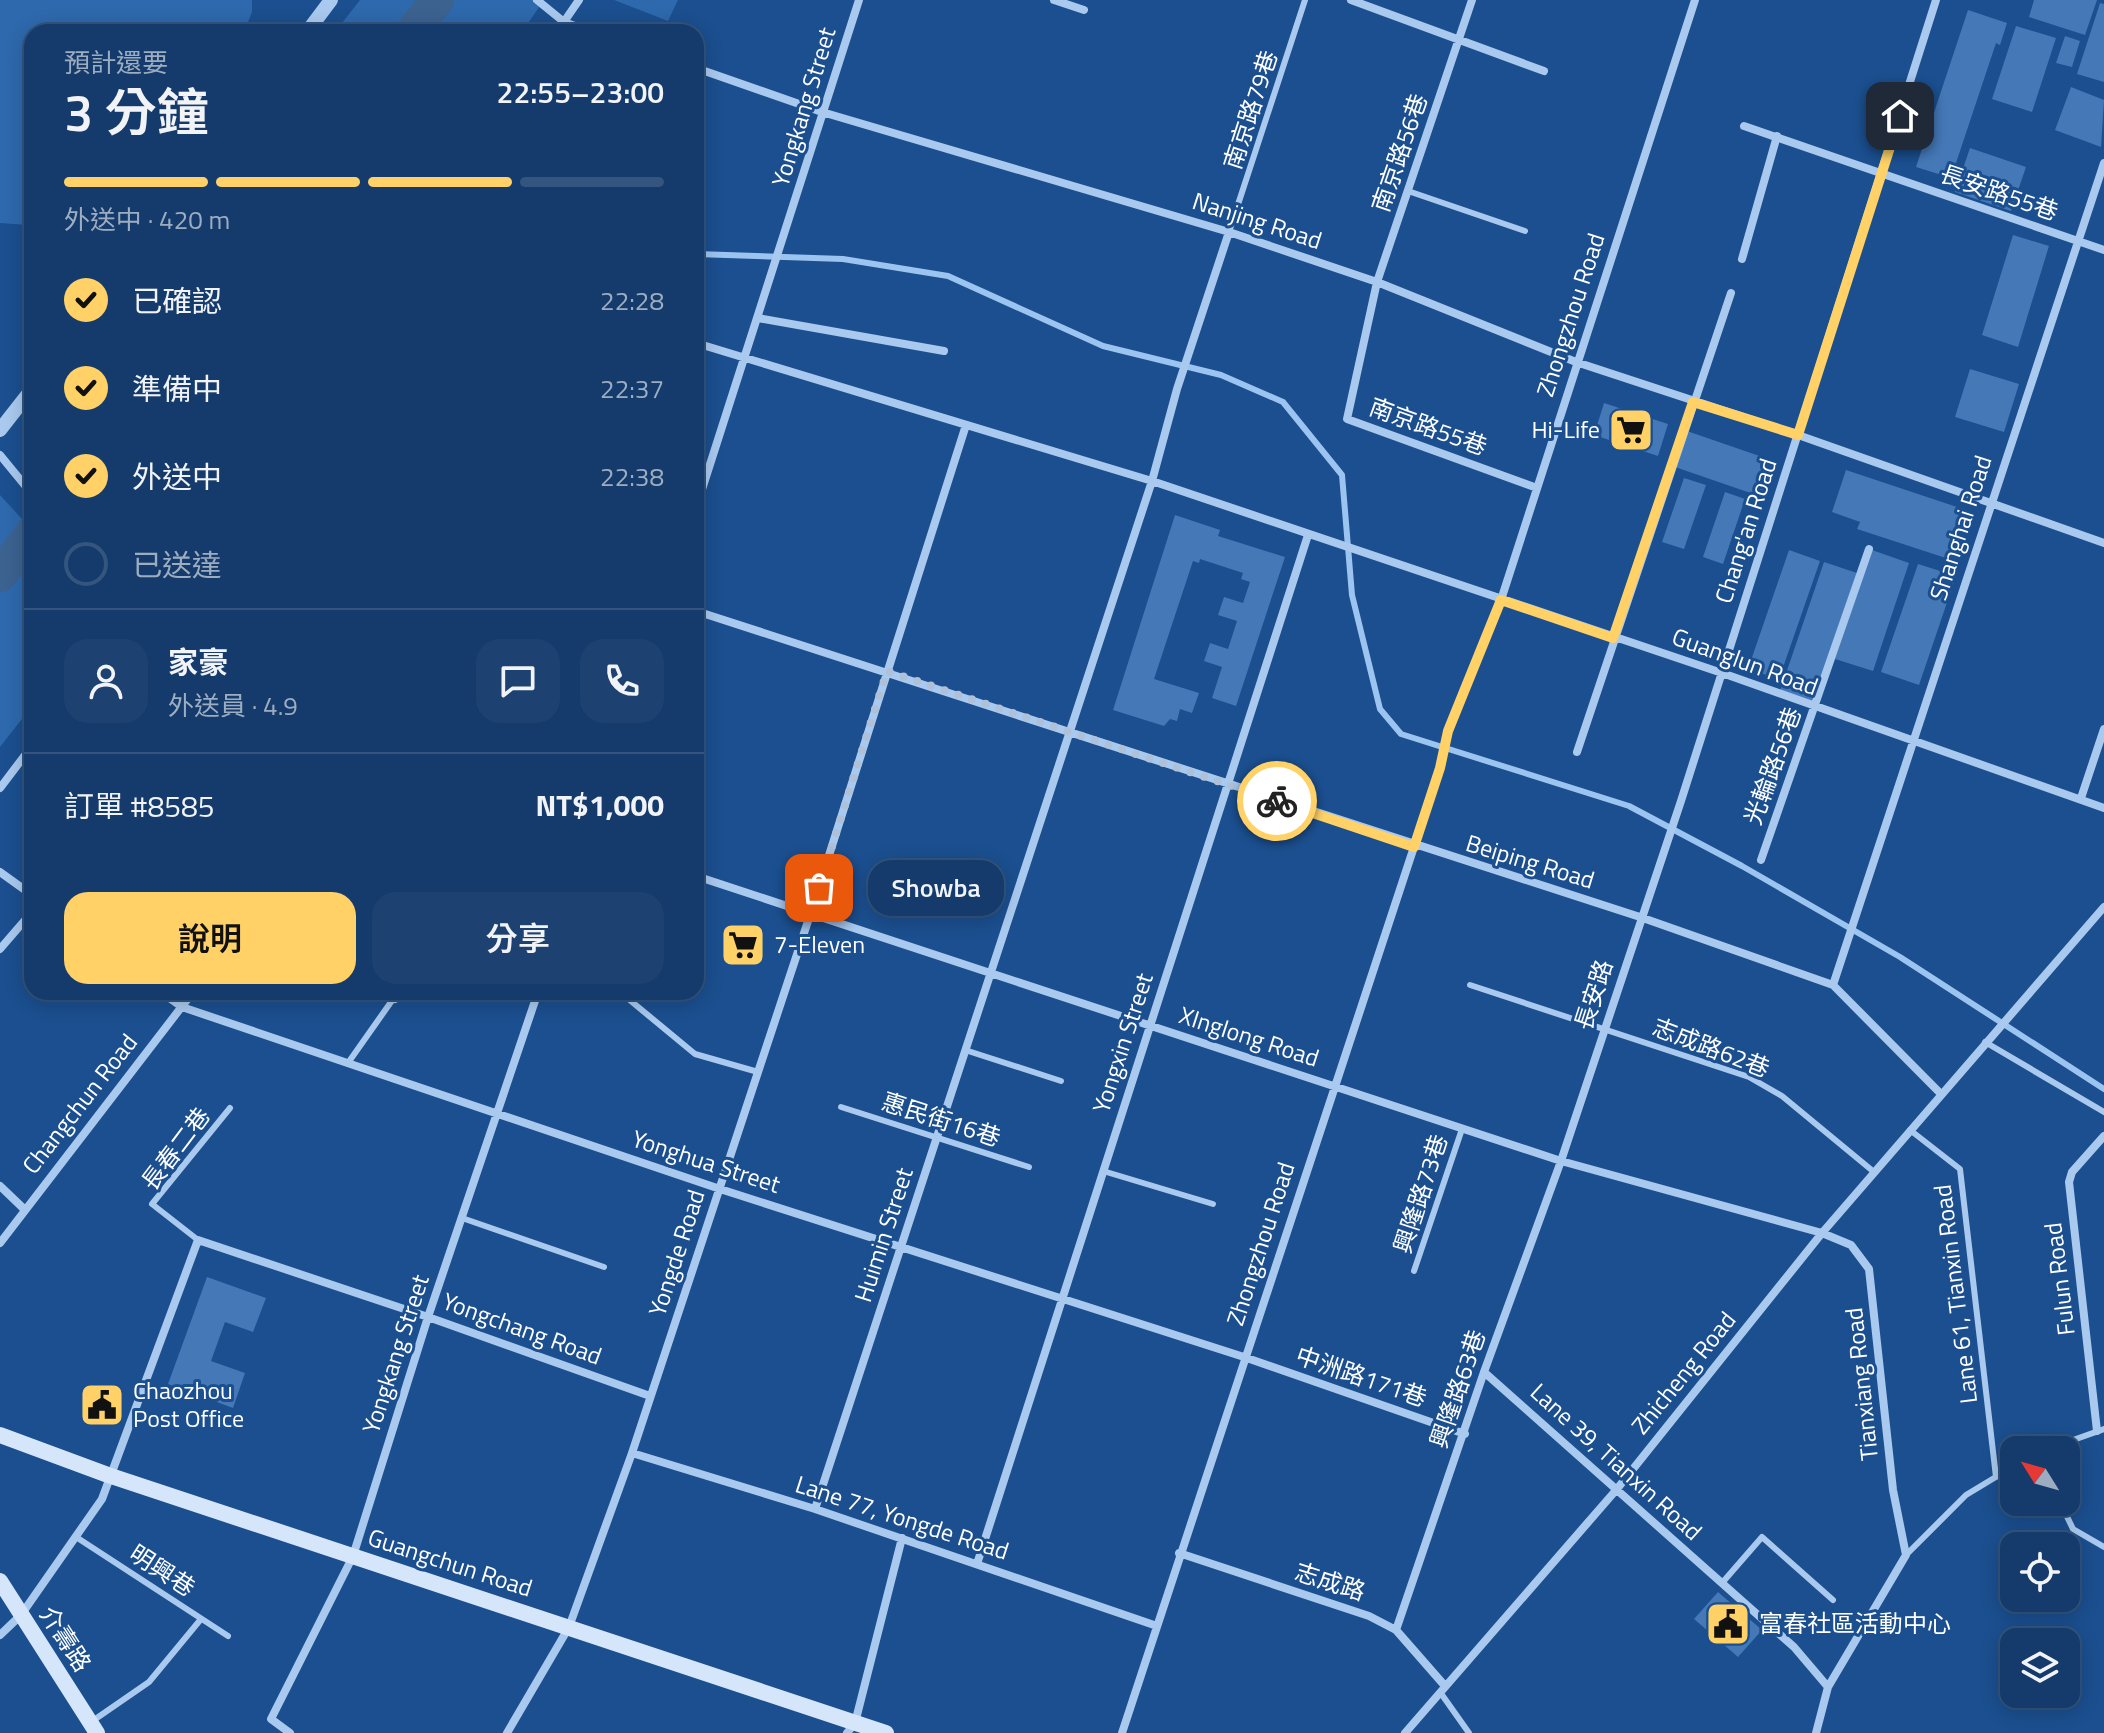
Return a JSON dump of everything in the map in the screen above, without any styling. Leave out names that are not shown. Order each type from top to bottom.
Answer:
[{"type":"main road","name":"Guangchun Road","points":[[0,1435],[108,1475],[569,1627],[851,1728],[886,1733]]},
{"type":"main road","name":"介壽路","points":[[0,1581],[94,1728]]},
{"type":"street","points":[[313,24],[331,0]]},
{"type":"street","points":[[537,0],[569,24]]},
{"type":"street","points":[[564,22],[579,0]]},
{"type":"street","name":"Yongkang Street","points":[[758,318],[859,0]]},
{"type":"street","points":[[1054,0],[1084,10]]},
{"type":"street","points":[[1351,0],[1544,71]]},
{"type":"street","name":"南京路56巷","points":[[1377,282],[1472,0]]},
{"type":"street","name":"Zhongzhou Road","points":[[1122,1733],[1440,768],[1448,731],[1501,600],[1695,0]]},
{"type":"street","name":"Chang'an Road","points":[[1667,842],[1936,0]]},
{"type":"street","name":"Nanjing Road","points":[[704,71],[822,112],[1229,232],[1377,282],[1576,362],[1798,435],[2104,543]]},
{"type":"street","name":"長安路55巷","points":[[1744,126],[2104,250]]},
{"type":"street","points":[[1742,259],[1777,136]]},
{"type":"street","name":"Shanghai Road","points":[[1833,985],[2104,163]]},
{"type":"street","points":[[990,972],[1152,481],[1177,389],[1229,232]]},
{"type":"street","name":"南京路55巷","points":[[1377,282],[1347,419],[1537,488]]},
{"type":"street","points":[[1577,752],[1731,293]]},
{"type":"street","points":[[704,483],[758,318],[944,351]]},
{"type":"street","points":[[704,346],[1152,481],[1308,535]]},
{"type":"street","points":[[0,430],[24,399]]},
{"type":"street","name":"Yongde Road","points":[[507,1733],[569,1627],[632,1453],[810,915],[966,425]]},
{"type":"street","points":[[0,455],[24,485]]},
{"type":"street","name":"Guanglun Road","points":[[1308,535],[1722,673],[2104,808]]},
{"type":"street","name":"Yongxin Street","points":[[977,1564],[1308,535]]},
{"type":"street","name":"光輪路56巷","points":[[1761,860],[1869,549]]},
{"type":"street","name":"Beiping Road","points":[[704,614],[1069,729],[1414,847],[1640,917],[1833,985],[1941,1094]]},
{"type":"street","points":[[2081,798],[2104,729]]},
{"type":"street","points":[[0,788],[24,756]]},
{"type":"street","name":"長安路","points":[[1561,1161],[1667,842]]},
{"type":"street","points":[[0,872],[24,889]]},
{"type":"street","name":"XInglong Road","points":[[704,879],[1561,1161]]},
{"type":"street","name":"Zhicheng Road","points":[[1405,1733],[1617,1489],[1822,1233],[2104,907]]},
{"type":"street","points":[[0,949],[24,921]]},
{"type":"street","name":"Huimin Street","points":[[815,1509],[990,972]]},
{"type":"street","name":"Yonghua Street","points":[[172,1000],[182,1007],[720,1189],[1244,1357]]},
{"type":"street","name":"Changchun Road","points":[[0,1243],[23,1208],[187,1000]]},
{"type":"street","name":"Yongkang Street","points":[[290,1733],[271,1719],[353,1556],[428,1317],[535,1000]]},
{"type":"street","name":"Fulun Road","points":[[2101,1430],[2069,1182],[2072,1172],[2104,1136]]},
{"type":"street","name":"Tianxiang Road","points":[[1561,1161],[1822,1233],[1851,1245],[1869,1269],[1893,1490],[1906,1555]]},
{"type":"street","name":"興隆路63巷","points":[[1396,1630],[1484,1372],[1561,1161]]},
{"type":"street","points":[[0,1186],[23,1208]]},
{"type":"street","points":[[0,1635],[21,1615],[102,1499],[108,1475],[198,1240]]},
{"type":"street","name":"Yongchang Road","points":[[198,1240],[650,1396]]},
{"type":"street","name":"中洲路171巷","points":[[1244,1357],[1465,1434]]},
{"type":"street","name":"Lane 39, Tianxin Road","points":[[1484,1372],[1794,1647],[1828,1687]]},
{"type":"street","name":"Lane 77, Yongde Road","points":[[632,1453],[815,1509],[1157,1626]]},
{"type":"street","points":[[851,1728],[902,1538]]},
{"type":"street","name":"志成路","points":[[1179,1553],[1369,1616],[1396,1630],[1442,1689]]},
{"type":"street","points":[[1816,1733],[1828,1687],[1906,1555]]},
{"type":"lane","name":"南京路79巷","points":[[1229,232],[1305,0]]},
{"type":"lane","points":[[1408,191],[1525,231]]},
{"type":"lane","name":"志成路62巷","points":[[1470,985],[1749,1077],[1782,1096],[1874,1172]]},
{"type":"lane","points":[[348,1063],[393,1000]]},
{"type":"lane","points":[[630,1000],[695,1054],[758,1072]]},
{"type":"lane","points":[[1988,1038],[2104,1112]]},
{"type":"lane","points":[[965,1050],[1061,1081]]},
{"type":"lane","name":"惠民街16巷","points":[[841,1107],[1029,1167]]},
{"type":"lane","name":"長春二巷","points":[[198,1240],[152,1204],[230,1108]]},
{"type":"lane","name":"興隆路73巷","points":[[1414,1271],[1462,1129]]},
{"type":"lane","name":"Lane 61, Tianxin Road","points":[[1910,1130],[1960,1169],[1996,1477]]},
{"type":"lane","points":[[1103,1171],[1213,1204]]},
{"type":"lane","points":[[462,1218],[604,1267]]},
{"type":"lane","points":[[2080,1438],[2101,1430]]},
{"type":"lane","points":[[1906,1555],[1966,1495],[2000,1475]]},
{"type":"lane","points":[[2067,1516],[2073,1529],[2104,1547]]},
{"type":"lane","name":"明興巷","points":[[76,1537],[228,1636]]},
{"type":"lane","points":[[1722,1583],[1762,1537],[1833,1600]]},
{"type":"lane","name":"介壽路","points":[[94,1728],[149,1682],[201,1619]]},
{"type":"lane","points":[[1442,1689],[1469,1733]]},
{"type":"shaded area","points":[[0,0],[252,0],[247,24],[24,24],[24,225],[0,223]]},
{"type":"shaded area","points":[[360,0],[544,0],[528,24],[341,24]]},
{"type":"shaded area","points":[[614,0],[678,0],[668,21]]},
{"type":"shaded area","points":[[0,495],[24,521],[24,716],[0,747]]},
{"type":"building","points":[[2034,0],[2097,0],[2085,35],[2029,17]]},
{"type":"building","points":[[2100,3],[2104,4],[2104,82],[2077,74]]},
{"type":"building","points":[[1968,10],[2007,23],[2000,45],[1996,43],[1951,178],[1916,167]]},
{"type":"building","points":[[2016,26],[2056,38],[2032,112],[1992,99]]},
{"type":"building","points":[[2065,36],[2080,41],[2072,67],[2056,63]]},
{"type":"building","points":[[2071,87],[2104,100],[2101,147],[2055,130]]},
{"type":"building","points":[[1970,148],[2026,167],[2011,211],[1955,192]]},
{"type":"building","points":[[2013,235],[2049,246],[2018,347],[1982,335]]},
{"type":"building","points":[[1970,369],[2019,384],[2004,432],[1955,417]]},
{"type":"building","name":"Hi-Life","points":[[1604,403],[1668,424],[1658,456],[1594,435]]},
{"type":"building","points":[[1687,431],[1774,461],[1762,497],[1675,467]]},
{"type":"building","points":[[1846,470],[1966,510],[1972,522],[1958,562],[1857,529],[1860,522],[1832,512]]},
{"type":"building","points":[[1684,478],[1706,485],[1684,549],[1662,542]]},
{"type":"building","points":[[1725,492],[1745,499],[1723,564],[1703,557]]},
{"type":"building","points":[[1175,515],[1220,530],[1218,536],[1285,557],[1236,706],[1212,698],[1222,667],[1204,661],[1210,643],[1228,649],[1237,621],[1218,615],[1224,597],[1243,603],[1250,582],[1241,579],[1243,573],[1200,559],[1199,563],[1193,561],[1154,679],[1199,693],[1192,713],[1180,709],[1177,721],[1170,719],[1164,726],[1113,710]]},
{"type":"building","points":[[1789,550],[1820,561],[1779,679],[1748,669]]},
{"type":"building","points":[[1872,550],[1909,563],[1873,671],[1835,659]]},
{"type":"building","points":[[1824,562],[1857,573],[1813,702],[1780,691]]},
{"type":"building","points":[[1918,564],[1956,576],[1919,685],[1881,672]]},
{"type":"building","points":[[207,1277],[266,1298],[253,1332],[225,1322],[211,1361],[245,1373],[233,1408],[168,1384]]},
{"type":"building","name":"富春社區活動中心","points":[[1718,1592],[1762,1630],[1738,1657],[1694,1619]]},
{"type":"waterway","points":[[418,24],[437,0]]},
{"type":"waterway","points":[[704,254],[843,259],[948,276],[1103,346],[1221,375],[1283,402],[1342,475],[1352,595],[1380,709],[1401,734],[1629,806],[1742,866],[1900,957],[2104,1089]]},
{"type":"waterway","points":[[0,575],[24,544]]},
{"type":"way so far","points":[[819,888],[887,671],[1069,729],[1277,801]]},
{"type":"place","name":"Hi-Life","points":[[1631,430]]},
{"type":"place","name":"Showba","points":[[819,888]]},
{"type":"place","name":"7-Eleven","points":[[743,945]]},
{"type":"place","name":"Chaozhou Post Office","points":[[102,1405]]},
{"type":"place","name":"富春社區活動中心","points":[[1728,1624]]},
{"type":"route","points":[[1277,801],[1414,847],[1440,768],[1448,731],[1501,600],[1613,638],[1693,402],[1798,435],[1900,116]]}]
